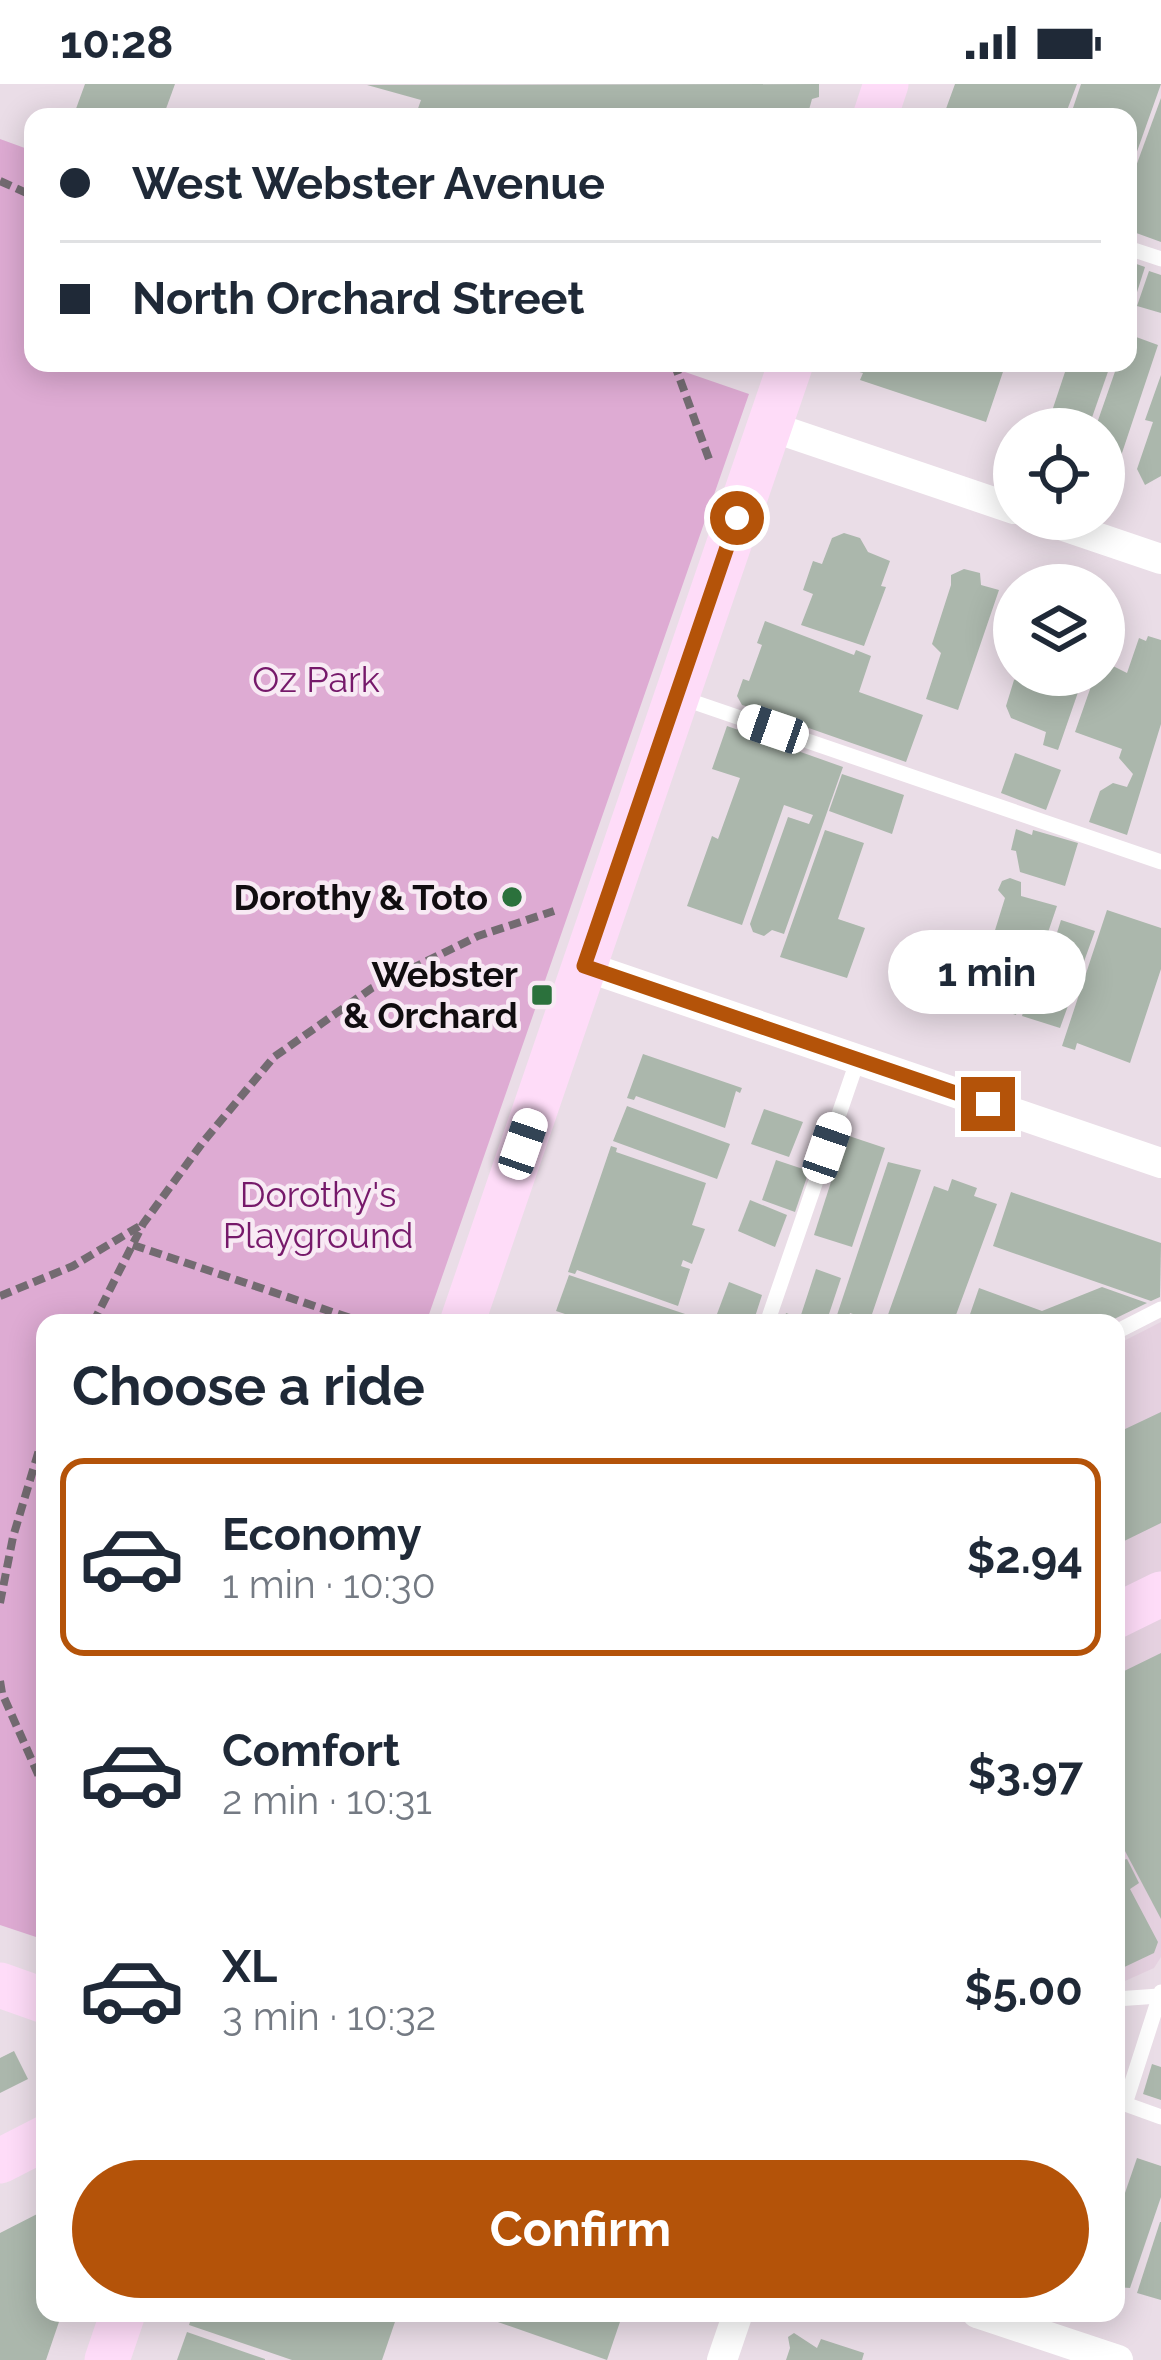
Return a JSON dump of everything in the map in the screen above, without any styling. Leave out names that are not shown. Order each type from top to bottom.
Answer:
[{"type":"street","points":[[465,1314],[787,372]]},
{"type":"street","points":[[770,426],[993,502]]},
{"type":"street","points":[[1104,540],[1161,559]]},
{"type":"street","points":[[584,966],[1161,1163]]},
{"type":"street","points":[[1125,1612],[1161,1594]]},
{"type":"street","points":[[0,1985],[36,1997]]},
{"type":"street","points":[[0,2161],[36,2143]]},
{"type":"street","points":[[107,2360],[120,2322]]},
{"type":"street","points":[[722,2360],[735,2322]]},
{"type":"street","points":[[1004,2322],[1118,2360]]},
{"type":"lane","points":[[676,696],[1161,862]]},
{"type":"lane","points":[[770,1314],[858,1060]]},
{"type":"lane","points":[[1125,1327],[1161,1309]]},
{"type":"lane","points":[[1125,1998],[1160,1994],[1125,2104],[1161,2117]]},
{"type":"path","points":[[677,372],[709,460]]},
{"type":"path","points":[[98,1314],[143,1224],[202,1142],[274,1057],[372,988],[478,936],[554,911]]},
{"type":"path","points":[[0,1296],[73,1266],[143,1224]]},
{"type":"path","points":[[134,1245],[337,1314]]},
{"type":"path","points":[[0,1603],[36,1460]]},
{"type":"path","points":[[0,1681],[36,1770]]},
{"type":"shaded area","points":[[1161,1322],[1161,1957],[1154,1968],[1125,1981],[1125,1340]]},
{"type":"green space","name":"Oz Park","points":[[0,139],[24,148],[24,372],[685,372],[749,394],[429,1314],[36,1314],[36,1937],[0,1925]]},
{"type":"building","points":[[85,84],[175,84],[166,108],[76,108]]},
{"type":"building","points":[[819,84],[819,97],[812,99],[810,108],[418,108],[421,100],[367,85]]},
{"type":"building","points":[[955,84],[1077,84],[1068,108],[946,108]]},
{"type":"building","points":[[1081,84],[1161,84],[1137,152],[1137,108],[1073,108]]},
{"type":"building","points":[[1161,98],[1161,242],[1137,233],[1137,163]]},
{"type":"building","points":[[1137,264],[1145,267],[1137,292]]},
{"type":"building","points":[[1149,271],[1161,275],[1161,313],[1137,306]]},
{"type":"building","points":[[1137,337],[1158,345],[1125,444],[1125,408],[1102,408],[1115,372],[1137,372]]},
{"type":"building","points":[[859,372],[1003,372],[986,422],[860,380]]},
{"type":"building","points":[[1065,372],[1108,372],[1095,408],[1053,408]]},
{"type":"building","points":[[1161,375],[1161,476],[1145,485],[1137,469],[1153,422],[1145,420]]},
{"type":"building","points":[[844,533],[860,538],[868,552],[890,561],[881,586],[886,587],[864,646],[801,625],[813,594],[803,590],[813,561],[822,564],[832,538]]},
{"type":"building","points":[[964,569],[980,573],[981,585],[993,588],[993,608],[958,710],[926,699],[941,653],[932,644],[951,575]]},
{"type":"building","points":[[765,621],[854,655],[856,650],[871,656],[859,692],[923,715],[906,762],[800,725],[794,729],[784,725],[780,716],[742,705],[737,696],[743,679],[749,681]]},
{"type":"building","points":[[1148,636],[1161,640],[1161,724],[1127,835],[1089,822],[1100,791],[1113,783],[1127,787],[1133,774],[1119,758],[1122,749],[1075,732],[1088,696],[1125,696],[1125,672],[1139,638],[1146,641]]},
{"type":"building","points":[[1009,696],[1077,696],[1058,750],[1043,745],[1046,732],[1011,718],[1006,706]]},
{"type":"building","points":[[727,726],[843,767],[784,934],[772,930],[764,936],[753,932],[750,924],[788,817],[809,824],[813,815],[784,805],[742,925],[687,906],[712,836],[718,839],[740,778],[712,769]]},
{"type":"building","points":[[1015,753],[1061,770],[1046,810],[1001,793]]},
{"type":"building","points":[[842,774],[904,795],[892,834],[829,811]]},
{"type":"building","points":[[1016,829],[1078,843],[1065,886],[1020,872],[1016,851],[1011,850]]},
{"type":"building","points":[[825,830],[864,843],[838,919],[865,928],[847,978],[780,957]]},
{"type":"building","points":[[1010,878],[1021,882],[1021,896],[1057,906],[1040,956],[1049,958],[1061,920],[1095,931],[1060,1028],[1022,1016],[1035,973],[1027,978],[1016,1015],[973,1001],[1005,898],[998,890]]},
{"type":"building","points":[[1107,910],[1161,928],[1161,969],[1130,1063],[1077,1043],[1075,1050],[1062,1046]]},
{"type":"building","points":[[643,1054],[742,1088],[736,1091],[725,1128],[636,1096],[627,1098]]},
{"type":"building","points":[[627,1106],[730,1144],[717,1179],[613,1141]]},
{"type":"building","points":[[764,1109],[803,1122],[789,1157],[751,1144]]},
{"type":"building","points":[[846,1135],[885,1148],[852,1247],[814,1235]]},
{"type":"building","points":[[611,1146],[616,1152],[706,1183],[692,1225],[705,1229],[692,1264],[683,1260],[681,1266],[690,1269],[678,1306],[577,1270],[568,1272]]},
{"type":"building","points":[[776,1160],[809,1171],[795,1212],[762,1200]]},
{"type":"building","points":[[888,1162],[921,1170],[872,1314],[837,1314]]},
{"type":"building","points":[[952,1179],[977,1188],[974,1196],[997,1204],[956,1314],[888,1314],[934,1186],[948,1191]]},
{"type":"building","points":[[1011,1192],[1161,1243],[1160,1297],[1151,1301],[993,1246]]},
{"type":"building","points":[[750,1200],[787,1215],[775,1247],[738,1231]]},
{"type":"building","points":[[816,1269],[841,1278],[829,1314],[801,1314]]},
{"type":"building","points":[[569,1275],[685,1314],[565,1314],[556,1311]]},
{"type":"building","points":[[729,1282],[762,1295],[756,1314],[717,1314]]},
{"type":"building","points":[[1102,1287],[1147,1303],[1124,1314],[970,1314],[979,1288],[1042,1311]]},
{"type":"building","points":[[1161,1412],[1161,1523],[1125,1541],[1125,1429]]},
{"type":"building","points":[[1161,1653],[1161,1919],[1125,1851],[1125,1671]]},
{"type":"building","points":[[1125,1860],[1139,1883],[1130,1889],[1158,1942],[1154,1953],[1125,1967]]},
{"type":"building","points":[[14,2051],[28,2079],[0,2093],[0,2058]]},
{"type":"building","points":[[1152,2064],[1161,2067],[1161,2100],[1143,2094]]},
{"type":"building","points":[[1137,2158],[1161,2166],[1161,2197],[1130,2288],[1125,2288],[1125,2193]]},
{"type":"building","points":[[36,2215],[36,2322],[59,2322],[46,2360],[0,2360],[0,2233]]},
{"type":"building","points":[[1161,2222],[1161,2300],[1137,2293]]},
{"type":"building","points":[[395,2322],[382,2360],[292,2360],[189,2325]]},
{"type":"building","points":[[498,2322],[620,2322],[607,2360]]},
{"type":"building","points":[[187,2332],[265,2359],[265,2360],[177,2360]]},
{"type":"building","points":[[794,2333],[817,2348],[821,2339],[864,2353],[862,2360],[786,2360],[788,2337]]},
{"type":"place","name":"Dorothy & Toto","points":[[512,897]]},
{"type":"place","name":"Webster & Orchard","points":[[542,995]]},
{"type":"route","points":[[737,518],[584,966],[988,1104]]},
{"type":"park label","name":"Dorothy's Playground","points":[[318,1214]]}]
